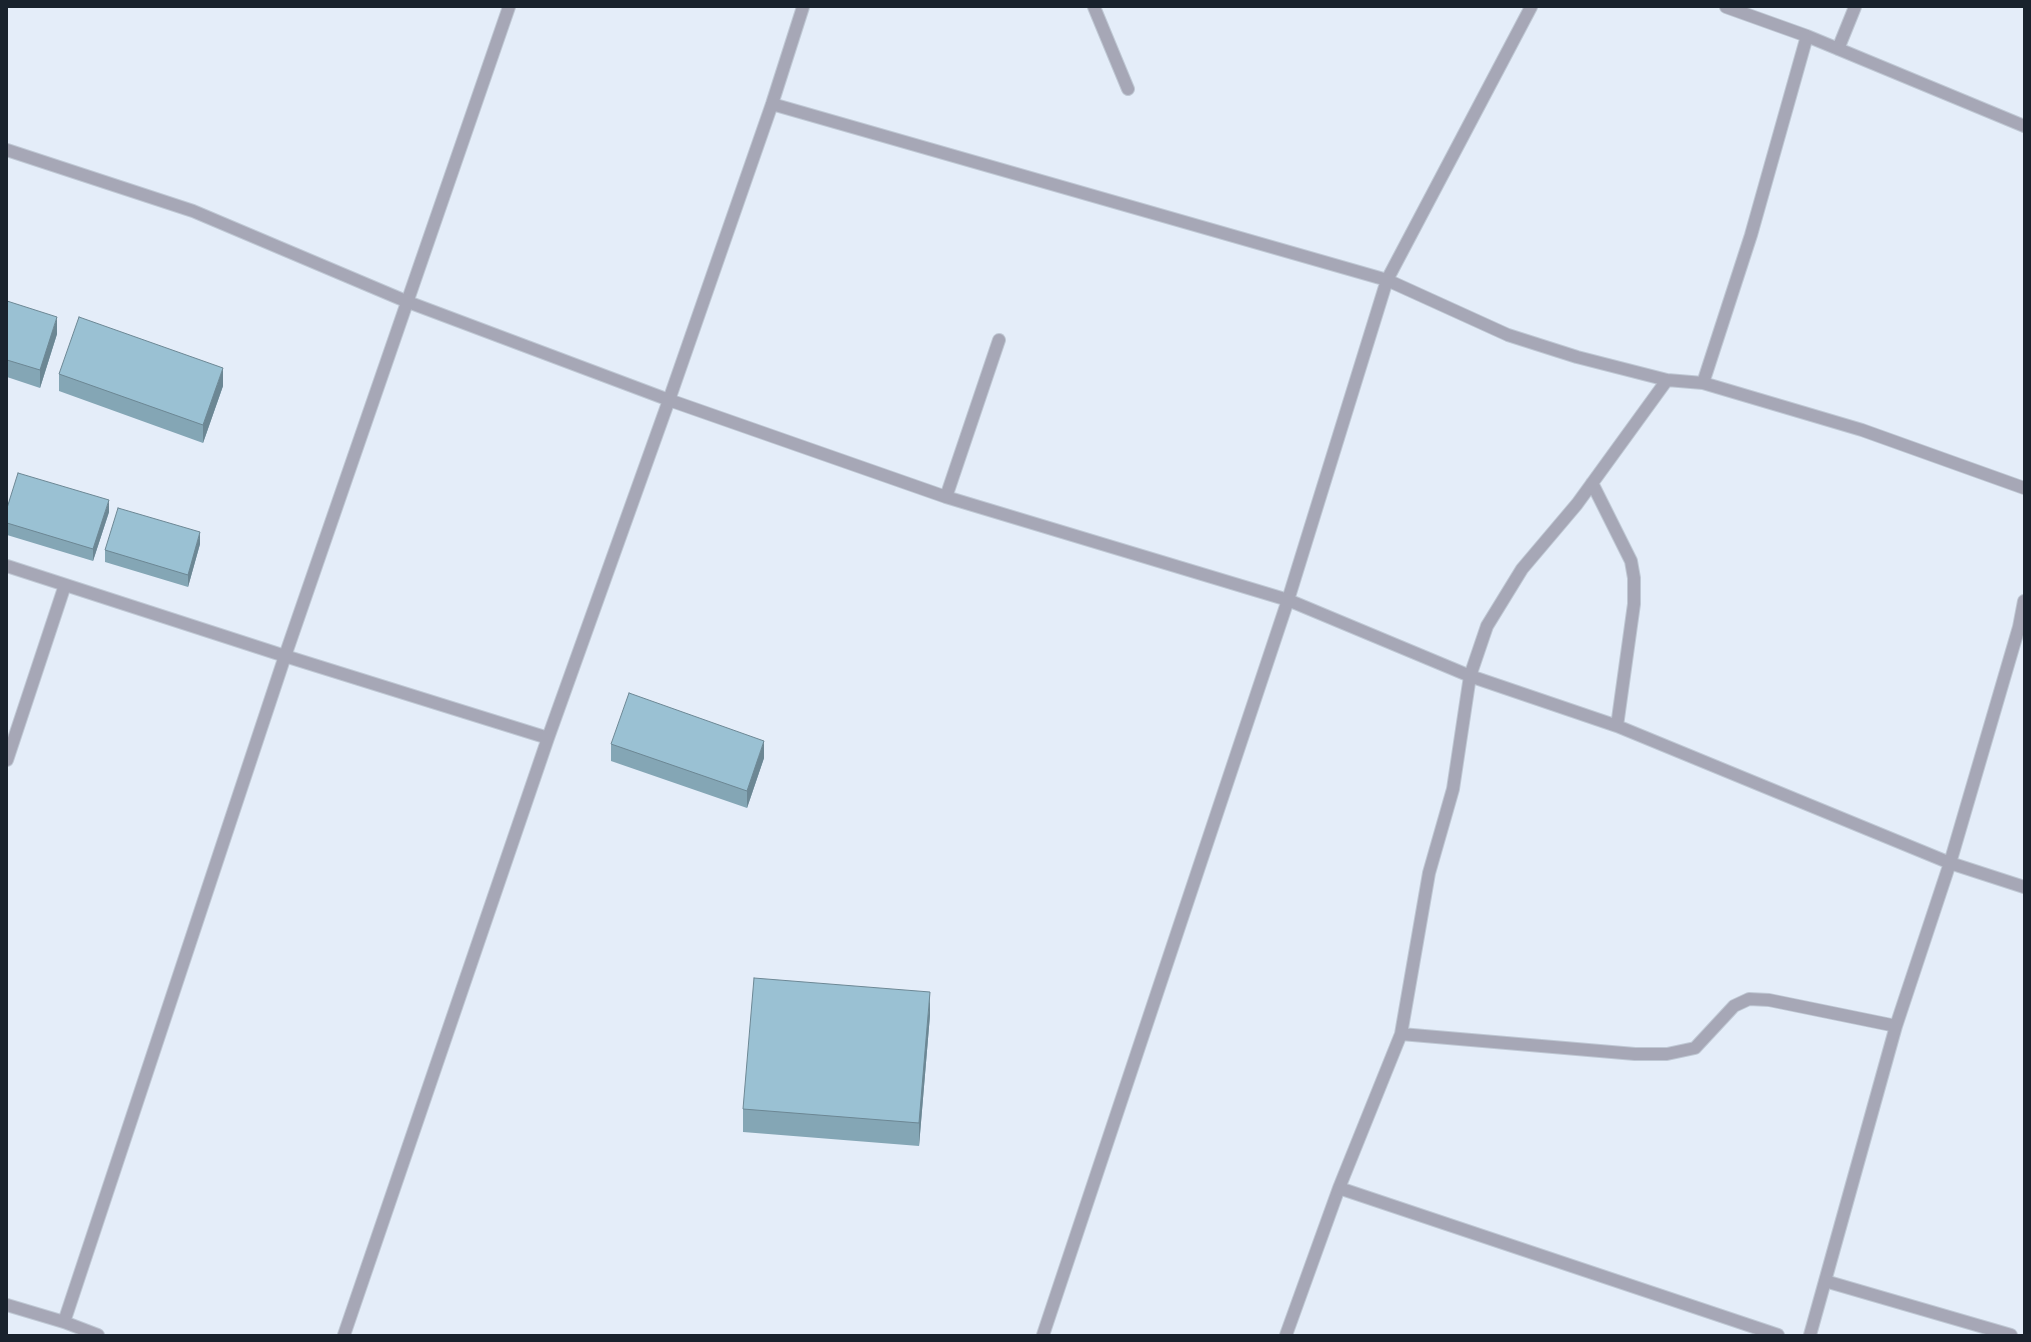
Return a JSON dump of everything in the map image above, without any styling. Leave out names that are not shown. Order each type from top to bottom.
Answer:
[{"type":"street","points":[[64,1322],[285,656],[509,7]]},
{"type":"street","points":[[344,1335],[548,738],[669,400],[772,104],[803,7]]},
{"type":"street","points":[[1094,7],[1128,89]]},
{"type":"street","points":[[1043,1335],[1288,600],[1387,280],[1531,7]]},
{"type":"street","points":[[1726,7],[1807,36],[2024,126]]},
{"type":"street","points":[[1838,49],[1855,7]]},
{"type":"street","points":[[1703,383],[1751,235],[1807,36]]},
{"type":"street","points":[[772,104],[1387,280],[1508,335],[1577,357],[1667,380],[1703,383],[1862,430],[2024,488]]},
{"type":"street","points":[[7,150],[192,211],[408,302],[669,400],[946,498],[1288,600],[1470,676],[1617,726],[1950,864],[2024,888]]},
{"type":"street","points":[[946,498],[999,340]]},
{"type":"street","points":[[1286,1335],[1339,1188],[1401,1034],[1429,873],[1453,789],[1470,676],[1487,626],[1522,569],[1592,483],[1667,380]]},
{"type":"street","points":[[1592,483],[1631,561],[1634,578],[1634,604],[1617,726]]},
{"type":"street","points":[[7,566],[285,656],[548,738]]},
{"type":"street","points":[[7,760],[66,585]]},
{"type":"street","points":[[1810,1335],[1896,1026],[1950,864],[2019,627],[2024,601]]},
{"type":"street","points":[[1401,1034],[1636,1054],[1667,1054],[1695,1048],[1734,1006],[1750,999],[1769,1000],[1896,1026]]},
{"type":"street","points":[[1339,1188],[1778,1335]]},
{"type":"street","points":[[1825,1281],[2010,1335]]},
{"type":"street","points":[[7,1305],[64,1322],[98,1335]]},
{"type":"building","points":[[7,301],[57,317],[40,370],[7,360]]},
{"type":"building","points":[[79,317],[223,368],[203,425],[59,374]]},
{"type":"building","points":[[18,473],[109,500],[93,549],[7,523],[7,508]]},
{"type":"building","points":[[118,508],[200,532],[188,575],[105,550]]},
{"type":"building","points":[[629,693],[764,741],[747,791],[611,744]]},
{"type":"building","points":[[754,978],[930,992],[919,1123],[743,1109]]}]
